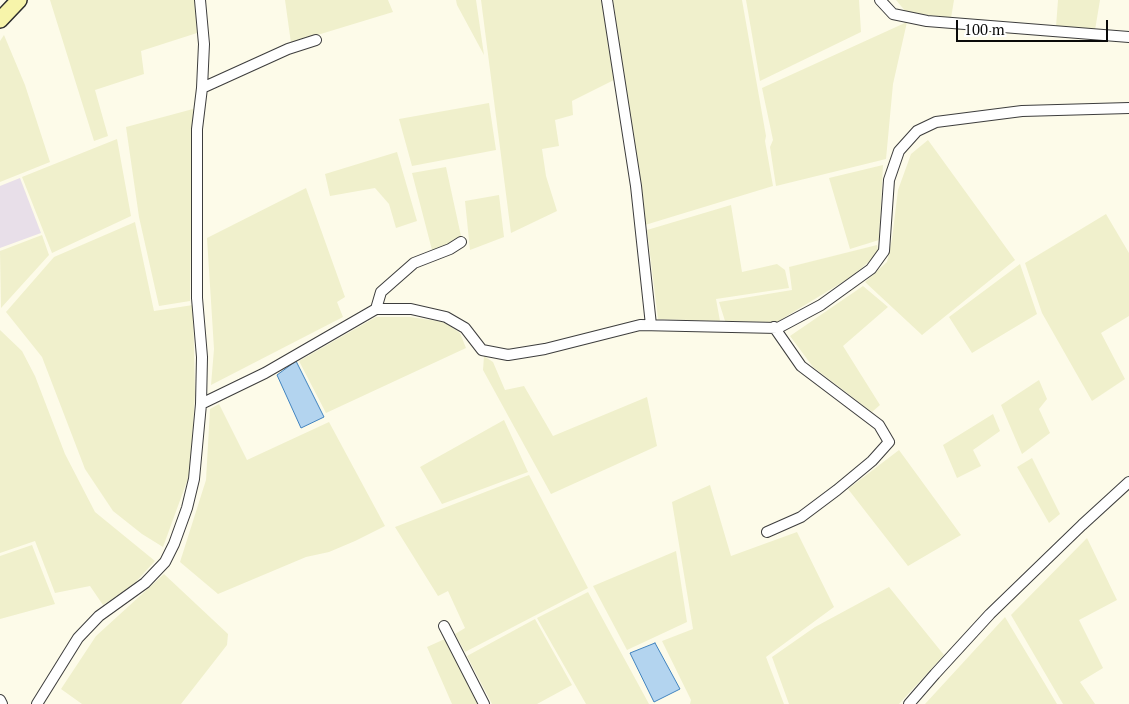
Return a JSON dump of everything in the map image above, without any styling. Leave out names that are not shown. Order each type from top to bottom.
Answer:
[{"type":"main road","points":[[3,14],[19,0]]},
{"type":"street","points":[[37,704],[78,638],[99,616],[146,583],[165,562],[174,544],[187,508],[194,479],[201,404],[202,357],[197,298],[196,129],[202,88],[204,44],[200,0]]},
{"type":"street","points":[[607,0],[636,186],[651,325]]},
{"type":"street","points":[[880,0],[893,14],[927,21],[1129,38]]},
{"type":"street","points":[[202,88],[288,49],[316,40]]},
{"type":"street","points":[[201,404],[265,373],[376,309],[411,309],[446,316],[464,328],[482,350],[508,355],[545,349],[640,325],[778,328],[821,305],[870,269],[884,251],[889,180],[899,151],[917,131],[936,122],[1022,111],[1129,108]]},
{"type":"street","points":[[376,309],[381,292],[414,263],[450,249],[461,242]]},
{"type":"street","points":[[767,532],[801,518],[872,461],[889,442],[879,425],[801,366],[774,327]]},
{"type":"street","points":[[909,704],[990,614],[1129,482]]},
{"type":"street","points":[[444,626],[484,704]]},
{"type":"street","points":[[0,700],[2,704]]},
{"type":"shaded area","points":[[20,178],[41,233],[0,248],[0,186]]},
{"type":"green space","points":[[50,0],[195,0],[197,33],[141,51],[144,74],[95,90],[108,136],[94,141]]},
{"type":"green space","points":[[285,0],[388,0],[393,12],[291,43]]},
{"type":"green space","points":[[456,0],[476,0],[484,55],[457,5]]},
{"type":"green space","points":[[481,0],[603,0],[616,79],[572,101],[573,115],[555,120],[559,146],[542,149],[546,176],[557,211],[511,233]]},
{"type":"green space","points":[[613,0],[742,0],[773,186],[645,225]]},
{"type":"green space","points":[[746,0],[859,0],[861,32],[760,81]]},
{"type":"green space","points":[[896,0],[954,0],[951,18],[906,12]]},
{"type":"green space","points":[[1058,0],[1100,0],[1095,30],[1056,27]]},
{"type":"green space","points":[[907,22],[893,84],[886,159],[776,186],[770,147],[773,140],[762,88]]},
{"type":"green space","points":[[4,35],[25,85],[50,162],[0,182],[0,41]]},
{"type":"green space","points":[[489,103],[496,150],[412,166],[399,119]]},
{"type":"green space","points":[[193,109],[190,301],[159,306],[139,217],[126,127]]},
{"type":"green space","points":[[117,139],[131,216],[52,253],[22,177]]},
{"type":"green space","points":[[928,140],[1015,260],[922,335],[865,282],[887,262],[898,190],[911,154]]},
{"type":"green space","points":[[397,152],[417,221],[396,228],[389,204],[375,188],[330,196],[325,174]]},
{"type":"green space","points":[[883,165],[879,240],[850,249],[829,178]]},
{"type":"green space","points":[[446,167],[461,236],[449,246],[432,250],[412,173]]},
{"type":"green space","points":[[306,188],[345,297],[337,302],[343,317],[211,385],[214,349],[207,238]]},
{"type":"green space","points":[[499,195],[504,237],[470,250],[465,201]]},
{"type":"green space","points":[[731,205],[742,272],[777,264],[785,270],[789,288],[716,299],[720,321],[658,319],[647,230]]},
{"type":"green space","points":[[1106,214],[1129,253],[1129,316],[1101,333],[1125,379],[1092,401],[1042,313],[1025,263]]},
{"type":"green space","points":[[135,222],[154,311],[193,305],[195,394],[190,473],[163,547],[142,534],[113,511],[85,469],[42,357],[6,312],[54,257]]},
{"type":"green space","points":[[42,235],[49,255],[1,308],[0,251]]},
{"type":"green space","points":[[877,245],[879,253],[851,277],[777,322],[725,321],[719,302],[792,290],[789,267]]},
{"type":"green space","points":[[1020,264],[1037,314],[972,353],[949,317]]},
{"type":"green space","points":[[863,286],[888,307],[843,346],[880,405],[872,412],[813,367],[790,336]]},
{"type":"green space","points":[[376,317],[410,317],[444,322],[460,333],[466,348],[326,413],[299,361]]},
{"type":"green space","points":[[0,330],[22,351],[35,376],[65,454],[95,512],[155,561],[132,586],[103,605],[90,586],[55,593],[35,541],[0,553]]},
{"type":"green space","points":[[484,356],[493,362],[505,390],[524,386],[553,436],[647,397],[657,446],[551,494],[483,370]]},
{"type":"green space","points":[[1039,380],[1047,399],[1039,409],[1050,433],[1022,454],[1001,405]]},
{"type":"green space","points":[[219,404],[247,460],[329,422],[385,526],[329,552],[306,557],[218,594],[180,562],[206,480],[210,409]]},
{"type":"green space","points":[[993,414],[1000,431],[973,450],[981,466],[957,478],[943,445]]},
{"type":"green space","points":[[504,420],[528,472],[442,504],[420,467]]},
{"type":"green space","points":[[899,450],[961,535],[908,566],[848,489]]},
{"type":"green space","points":[[1032,458],[1060,514],[1049,523],[1017,467]]},
{"type":"green space","points":[[529,475],[588,588],[465,652],[455,634],[465,628],[448,591],[438,596],[395,527]]},
{"type":"green space","points":[[710,485],[731,556],[797,532],[834,607],[766,657],[784,704],[690,704],[691,700],[662,641],[693,629],[672,502]]},
{"type":"green space","points":[[1087,538],[1117,600],[1079,620],[1103,668],[1080,682],[1095,704],[1063,704],[1011,615]]},
{"type":"green space","points":[[32,545],[55,604],[0,619],[0,556]]},
{"type":"green space","points":[[676,551],[687,622],[627,650],[593,586]]},
{"type":"green space","points":[[164,574],[228,634],[227,645],[181,704],[82,704],[61,689],[96,636]]},
{"type":"green space","points":[[889,587],[944,655],[899,704],[789,704],[772,657],[815,627]]},
{"type":"green space","points":[[588,592],[649,704],[586,704],[537,618]]},
{"type":"green space","points":[[1005,617],[1057,704],[925,704]]},
{"type":"green space","points":[[535,619],[572,685],[537,704],[492,704],[467,656]]},
{"type":"green space","points":[[447,638],[481,704],[452,704],[427,647]]},
{"type":"water","points":[[296,361],[324,417],[301,428],[277,375]]},
{"type":"water","points":[[655,643],[680,689],[654,702],[630,653]]}]
